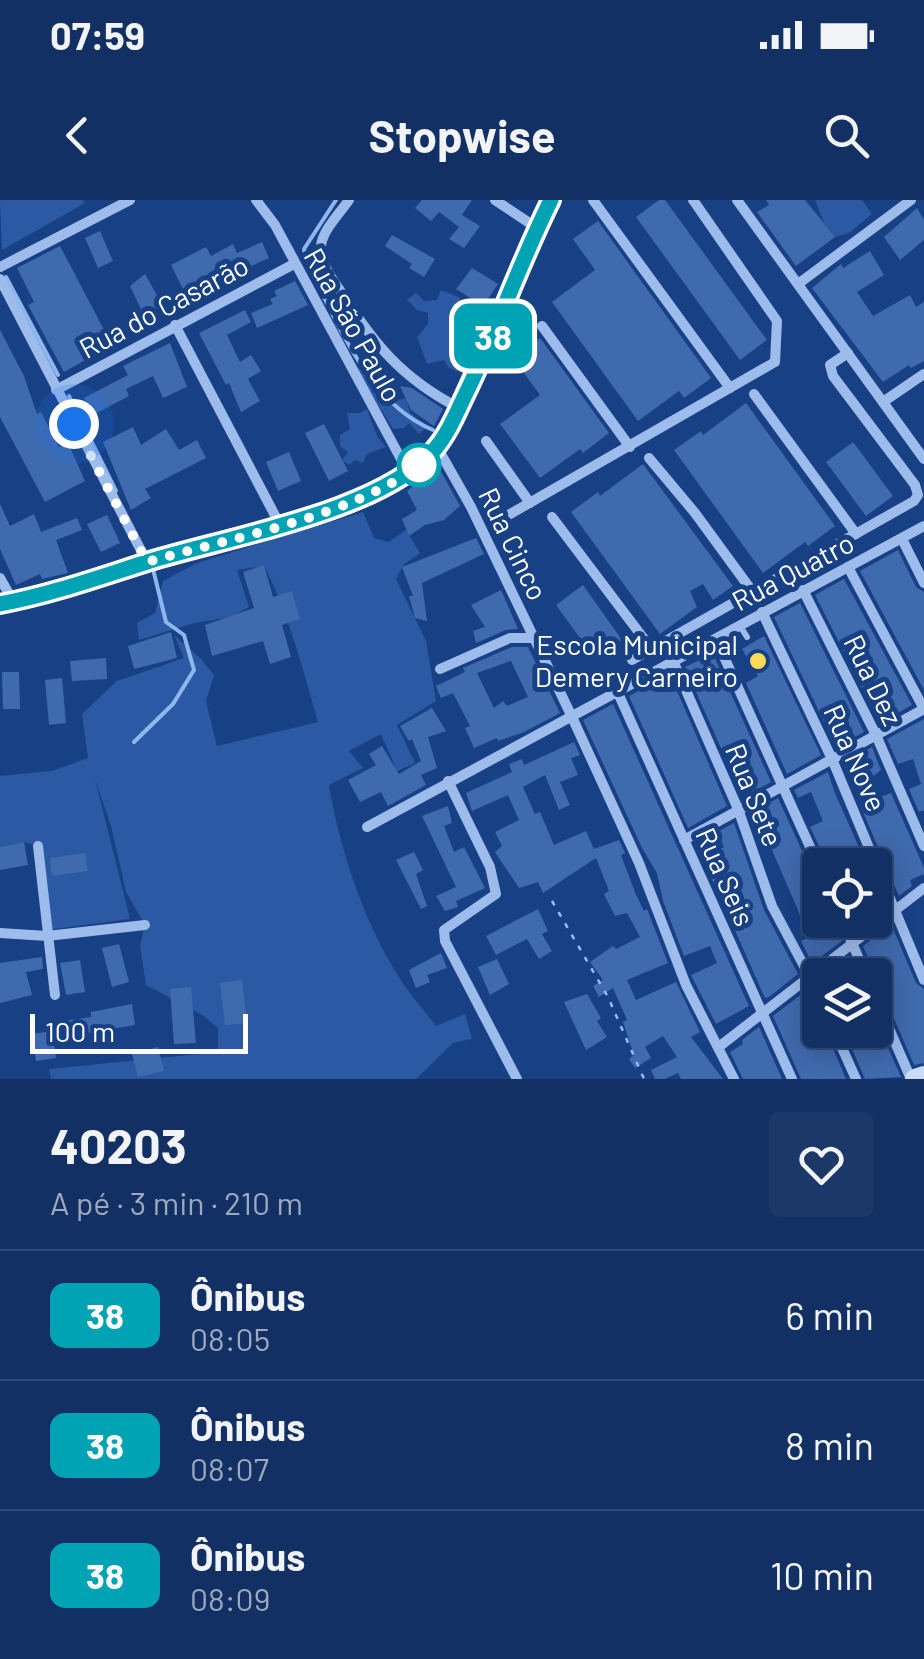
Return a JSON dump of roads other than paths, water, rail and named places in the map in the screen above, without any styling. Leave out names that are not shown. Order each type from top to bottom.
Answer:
[{"type":"main road","points":[[6,603],[59,592],[147,562],[280,526],[379,491],[409,473],[437,446],[459,408],[551,200]]},
{"type":"main road","points":[[913,1079],[924,1076]]},
{"type":"street","points":[[0,267],[130,200]]},
{"type":"street","name":"Rua São Paulo","points":[[256,200],[274,225],[409,473]]},
{"type":"street","points":[[349,200],[324,238],[322,257],[330,275],[362,325],[408,377],[459,408]]},
{"type":"street","points":[[495,200],[537,228]]},
{"type":"street","points":[[593,200],[730,388]]},
{"type":"street","points":[[505,518],[775,362],[776,321],[693,200]]},
{"type":"street","points":[[737,200],[924,459]]},
{"type":"street","points":[[798,284],[911,200]]},
{"type":"street","name":"Rua do Casarão","points":[[56,390],[294,264]]},
{"type":"street","points":[[0,279],[147,562]]},
{"type":"street","points":[[174,326],[280,526]]},
{"type":"street","points":[[542,326],[630,447]]},
{"type":"street","points":[[632,660],[918,496],[915,485],[833,376],[830,366],[848,353]]},
{"type":"street","points":[[883,402],[924,374]]},
{"type":"street","points":[[754,394],[856,534]]},
{"type":"street","points":[[486,441],[530,502]]},
{"type":"street","name":"Rua Cinco","points":[[437,446],[471,507],[572,717],[639,863],[693,999],[720,1046]]},
{"type":"street","points":[[649,458],[752,591]]},
{"type":"street","points":[[552,517],[650,647]]},
{"type":"street","name":"Rua Quatro","points":[[367,827],[924,526]]},
{"type":"street","points":[[902,540],[924,583]]},
{"type":"street","points":[[684,840],[924,709],[848,568]]},
{"type":"street","points":[[0,578],[6,603]]},
{"type":"street","name":"Rua Dez","points":[[803,590],[876,735],[924,846]]},
{"type":"street","name":"Rua Nove","points":[[762,612],[832,759],[924,980]]},
{"type":"street","points":[[440,669],[510,638],[533,638]]},
{"type":"street","points":[[716,639],[811,848]]},
{"type":"street","name":"Rua Sete","points":[[674,663],[738,808],[772,906],[802,960]]},
{"type":"street","name":"Rua Seis","points":[[618,693],[792,1079]]},
{"type":"street","points":[[448,781],[490,867],[496,894],[444,930],[445,941],[518,1079]]},
{"type":"street","points":[[38,846],[55,995]]},
{"type":"street","points":[[834,958],[924,888]]},
{"type":"street","points":[[0,933],[47,936],[146,925]]},
{"type":"street","points":[[850,938],[858,958]]},
{"type":"street","points":[[734,1079],[720,1046],[802,983]]},
{"type":"street","points":[[892,1033],[913,1079]]},
{"type":"street","points":[[842,1048],[856,1079]]},
{"type":"lane","points":[[740,626],[747,637]]},
{"type":"waterway","points":[[336,200],[304,249],[306,261],[342,333],[372,380],[410,417],[433,430]]},
{"type":"waterway","points":[[6,277],[58,375]]},
{"type":"waterway","points":[[69,396],[116,491]]},
{"type":"waterway","points":[[134,742],[173,704],[194,670],[184,635],[166,622],[153,569]]},
{"type":"place","name":"Escola Municipal Demery Carneiro","points":[[758,661]]}]
